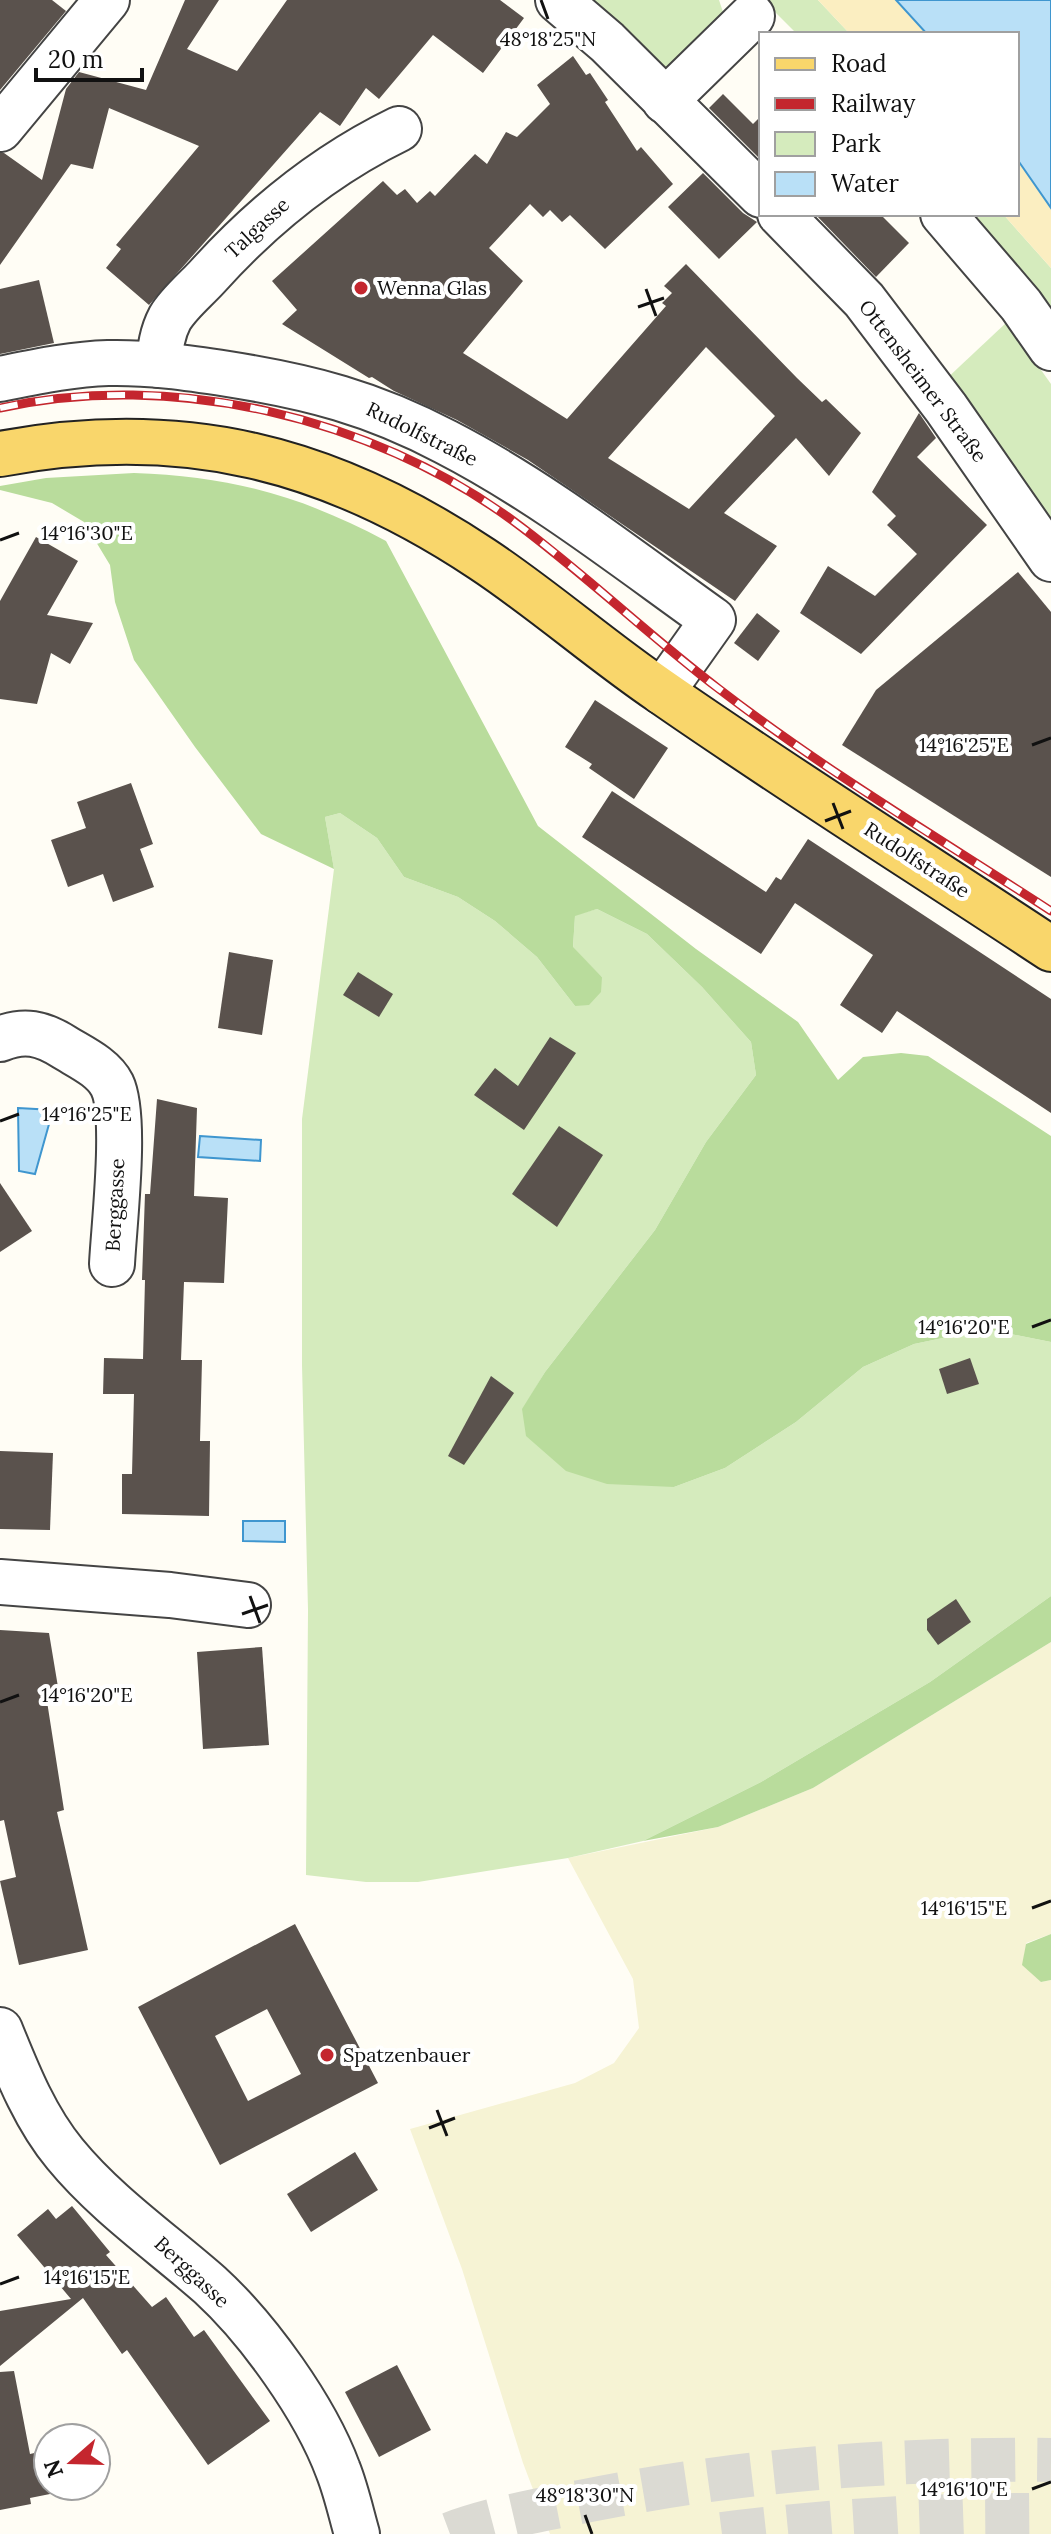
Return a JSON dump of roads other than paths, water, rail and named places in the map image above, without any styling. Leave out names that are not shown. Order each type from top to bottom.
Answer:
[{"type":"main road","name":"Rudolfstraße","points":[[0,454],[66,444],[160,441],[247,453],[341,482],[438,530],[485,560],[662,692],[1051,949]]},
{"type":"street","points":[[0,129],[107,0]]},
{"type":"street","points":[[558,0],[607,42],[759,193]]},
{"type":"street","points":[[665,101],[753,17]]},
{"type":"street","name":"Talgasse","points":[[159,365],[160,342],[171,317],[241,240],[277,206],[372,142],[399,129]]},
{"type":"street","name":"Ottensheimer Straße","points":[[782,216],[864,300],[946,408],[1051,559]]},
{"type":"street","points":[[945,216],[1021,305],[1051,348]]},
{"type":"street","name":"Rudolfstraße","points":[[0,379],[62,367],[107,363],[159,365],[292,384],[335,395],[447,442],[550,504],[713,620],[662,692]]},
{"type":"street","name":"Berggasse","points":[[0,1039],[11,1034],[32,1032],[51,1039],[96,1067],[111,1083],[119,1110],[112,1264]]},
{"type":"street","points":[[0,1582],[170,1595],[248,1605]]},
{"type":"street","name":"Berggasse","points":[[0,2030],[35,2109],[64,2153],[105,2195],[213,2288],[278,2364],[313,2417],[338,2468],[357,2534]]},
{"type":"water","points":[[896,0],[1051,0],[1051,208],[1019,162],[1019,32],[925,32]]},
{"type":"water","points":[[18,1108],[53,1110],[35,1174],[19,1171]]},
{"type":"water","points":[[200,1136],[261,1140],[260,1161],[198,1157]]},
{"type":"water","points":[[243,1521],[285,1521],[285,1542],[243,1541]]},
{"type":"tunnel","points":[[450,2534],[500,2519],[585,2501],[701,2481],[876,2464],[1051,2460]]},
{"type":"tunnel","points":[[722,2534],[886,2519],[1051,2515]]},
{"type":"railway","points":[[0,408],[66,398],[133,395],[201,400],[268,411],[333,429],[396,454],[456,484],[512,520],[759,719],[1051,911]]},
{"type":"place","name":"Wenna Glas","points":[[361,288]]},
{"type":"place","name":"Spatzenbauer","points":[[327,2055]]}]
